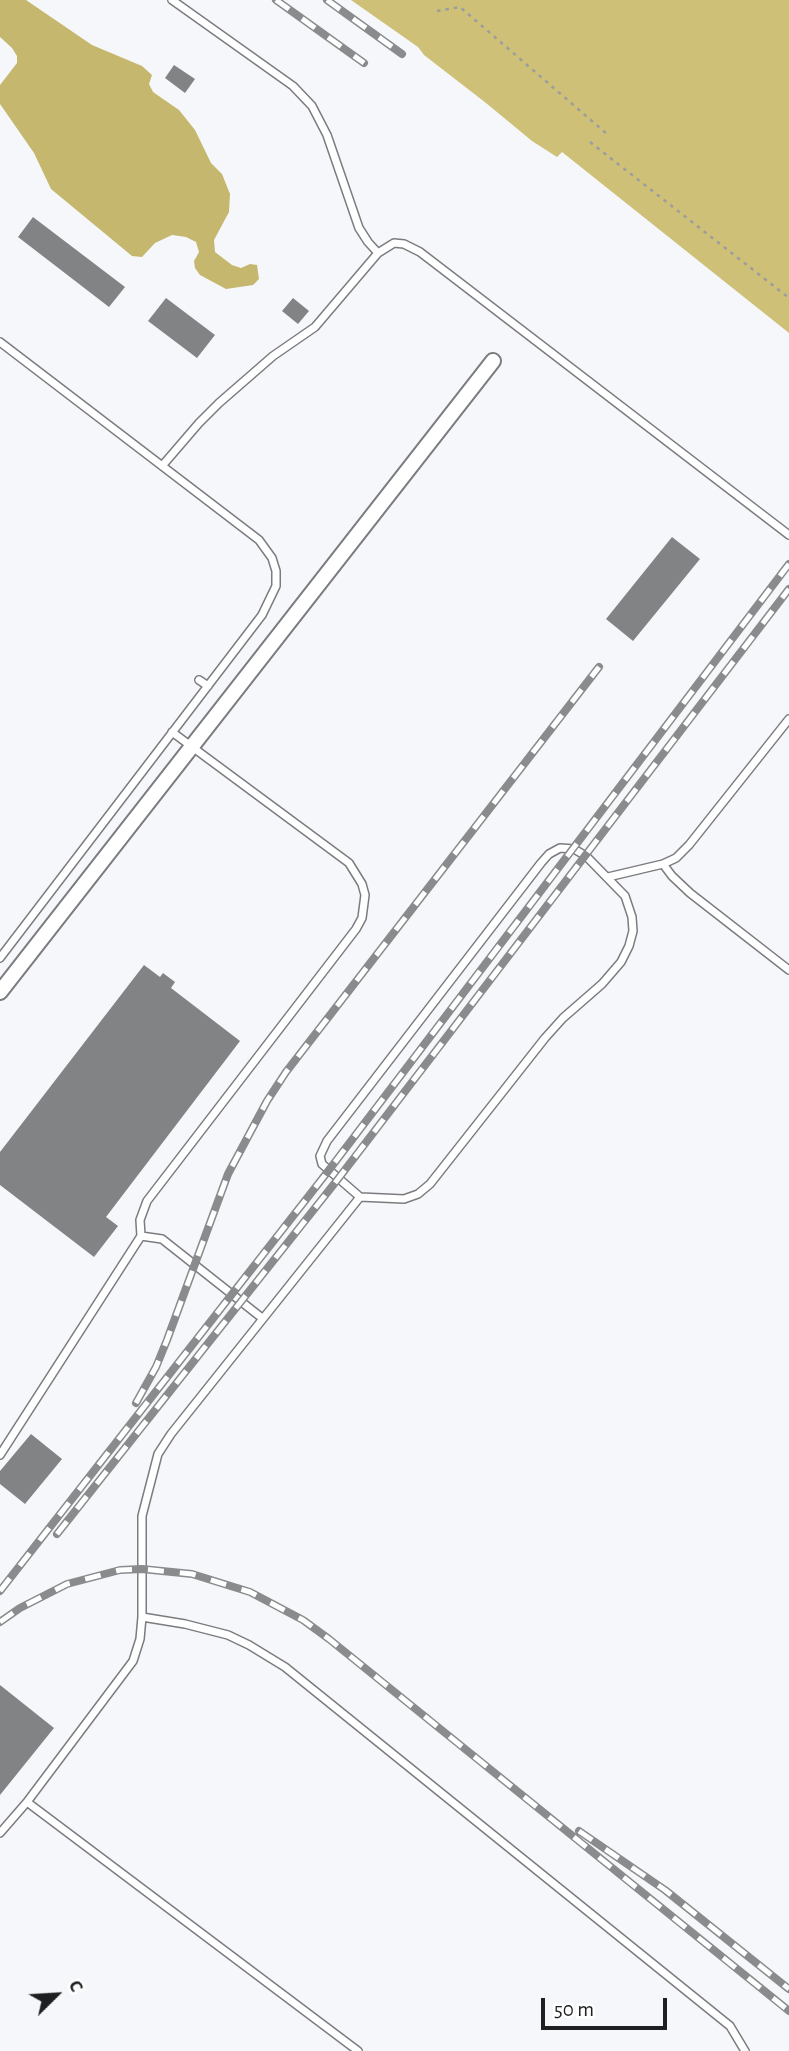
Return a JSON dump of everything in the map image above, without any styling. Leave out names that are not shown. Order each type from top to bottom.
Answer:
[{"type":"street","points":[[0,992],[493,361]]},
{"type":"lane","points":[[172,0],[293,86],[312,106],[327,135],[359,228],[379,253]]},
{"type":"lane","points":[[162,466],[219,403],[273,356],[328,315],[379,253],[394,243],[404,244],[420,251],[789,535]]},
{"type":"lane","points":[[0,342],[259,540],[272,558],[276,571],[276,586],[262,615],[0,958]]},
{"type":"lane","points":[[199,680],[208,686]]},
{"type":"lane","points":[[608,877],[676,858],[789,719]]},
{"type":"lane","points":[[0,1455],[141,1236],[140,1220],[147,1201],[356,929],[364,907],[362,884],[349,863],[172,732]]},
{"type":"lane","points":[[560,848],[574,849],[586,856],[625,896],[632,917],[633,931],[621,962],[602,984],[563,1018],[545,1038],[430,1184],[418,1194],[404,1199],[360,1197],[323,1164],[321,1150],[549,854],[560,848]]},
{"type":"lane","points":[[663,863],[690,893],[789,970]]},
{"type":"lane","points":[[0,1833],[27,1802],[133,1661],[140,1639],[142,1616],[142,1516],[158,1454],[188,1410],[360,1197]]},
{"type":"lane","points":[[141,1236],[162,1239],[262,1318]]},
{"type":"lane","points":[[142,1616],[228,1635],[285,1667],[730,2026],[745,2051]]},
{"type":"lane","points":[[27,1802],[358,2051]]},
{"type":"path","points":[[437,11],[460,7],[607,134]]},
{"type":"path","points":[[590,142],[789,298]]},
{"type":"shaded area","points":[[0,0],[26,0],[92,45],[142,66],[152,75],[149,84],[153,92],[179,110],[195,130],[211,163],[222,174],[230,194],[229,212],[214,240],[215,252],[232,265],[241,268],[250,264],[257,265],[259,279],[253,285],[226,289],[200,275],[194,261],[199,252],[196,242],[186,237],[172,235],[155,243],[142,257],[132,256],[51,189],[34,153],[0,104],[0,85],[17,63],[17,56],[0,37]]},
{"type":"shaded area","points":[[351,0],[789,0],[789,333],[562,152],[557,157],[532,141],[424,55],[418,47]]},
{"type":"building","points":[[174,65],[195,79],[185,93],[165,78]]},
{"type":"building","points":[[33,217],[125,287],[109,307],[18,237]]},
{"type":"building","points":[[166,298],[215,335],[197,358],[148,321]]},
{"type":"building","points":[[293,298],[309,311],[298,324],[282,311]]},
{"type":"building","points":[[672,537],[700,559],[633,641],[606,619]]},
{"type":"building","points":[[144,965],[160,977],[163,973],[175,982],[171,988],[240,1041],[106,1217],[118,1226],[94,1257],[0,1185],[0,1152]]},
{"type":"building","points":[[31,1434],[62,1459],[25,1504],[0,1484],[0,1471]]},
{"type":"building","points":[[0,1685],[54,1728],[0,1795]]},
{"type":"railway","points":[[276,0],[364,63]]},
{"type":"railway","points":[[327,0],[402,54]]},
{"type":"railway","points":[[0,1591],[329,1170],[789,564]]},
{"type":"railway","points":[[57,1534],[338,1179],[789,589]]},
{"type":"railway","points":[[136,1403],[167,1340],[228,1174],[267,1101],[286,1072],[599,667]]},
{"type":"railway","points":[[0,1622],[20,1608],[67,1584],[120,1570],[142,1569],[192,1574],[250,1592],[303,1620],[329,1639],[789,2011]]},
{"type":"railway","points":[[579,1831],[665,1890],[789,1989]]}]
